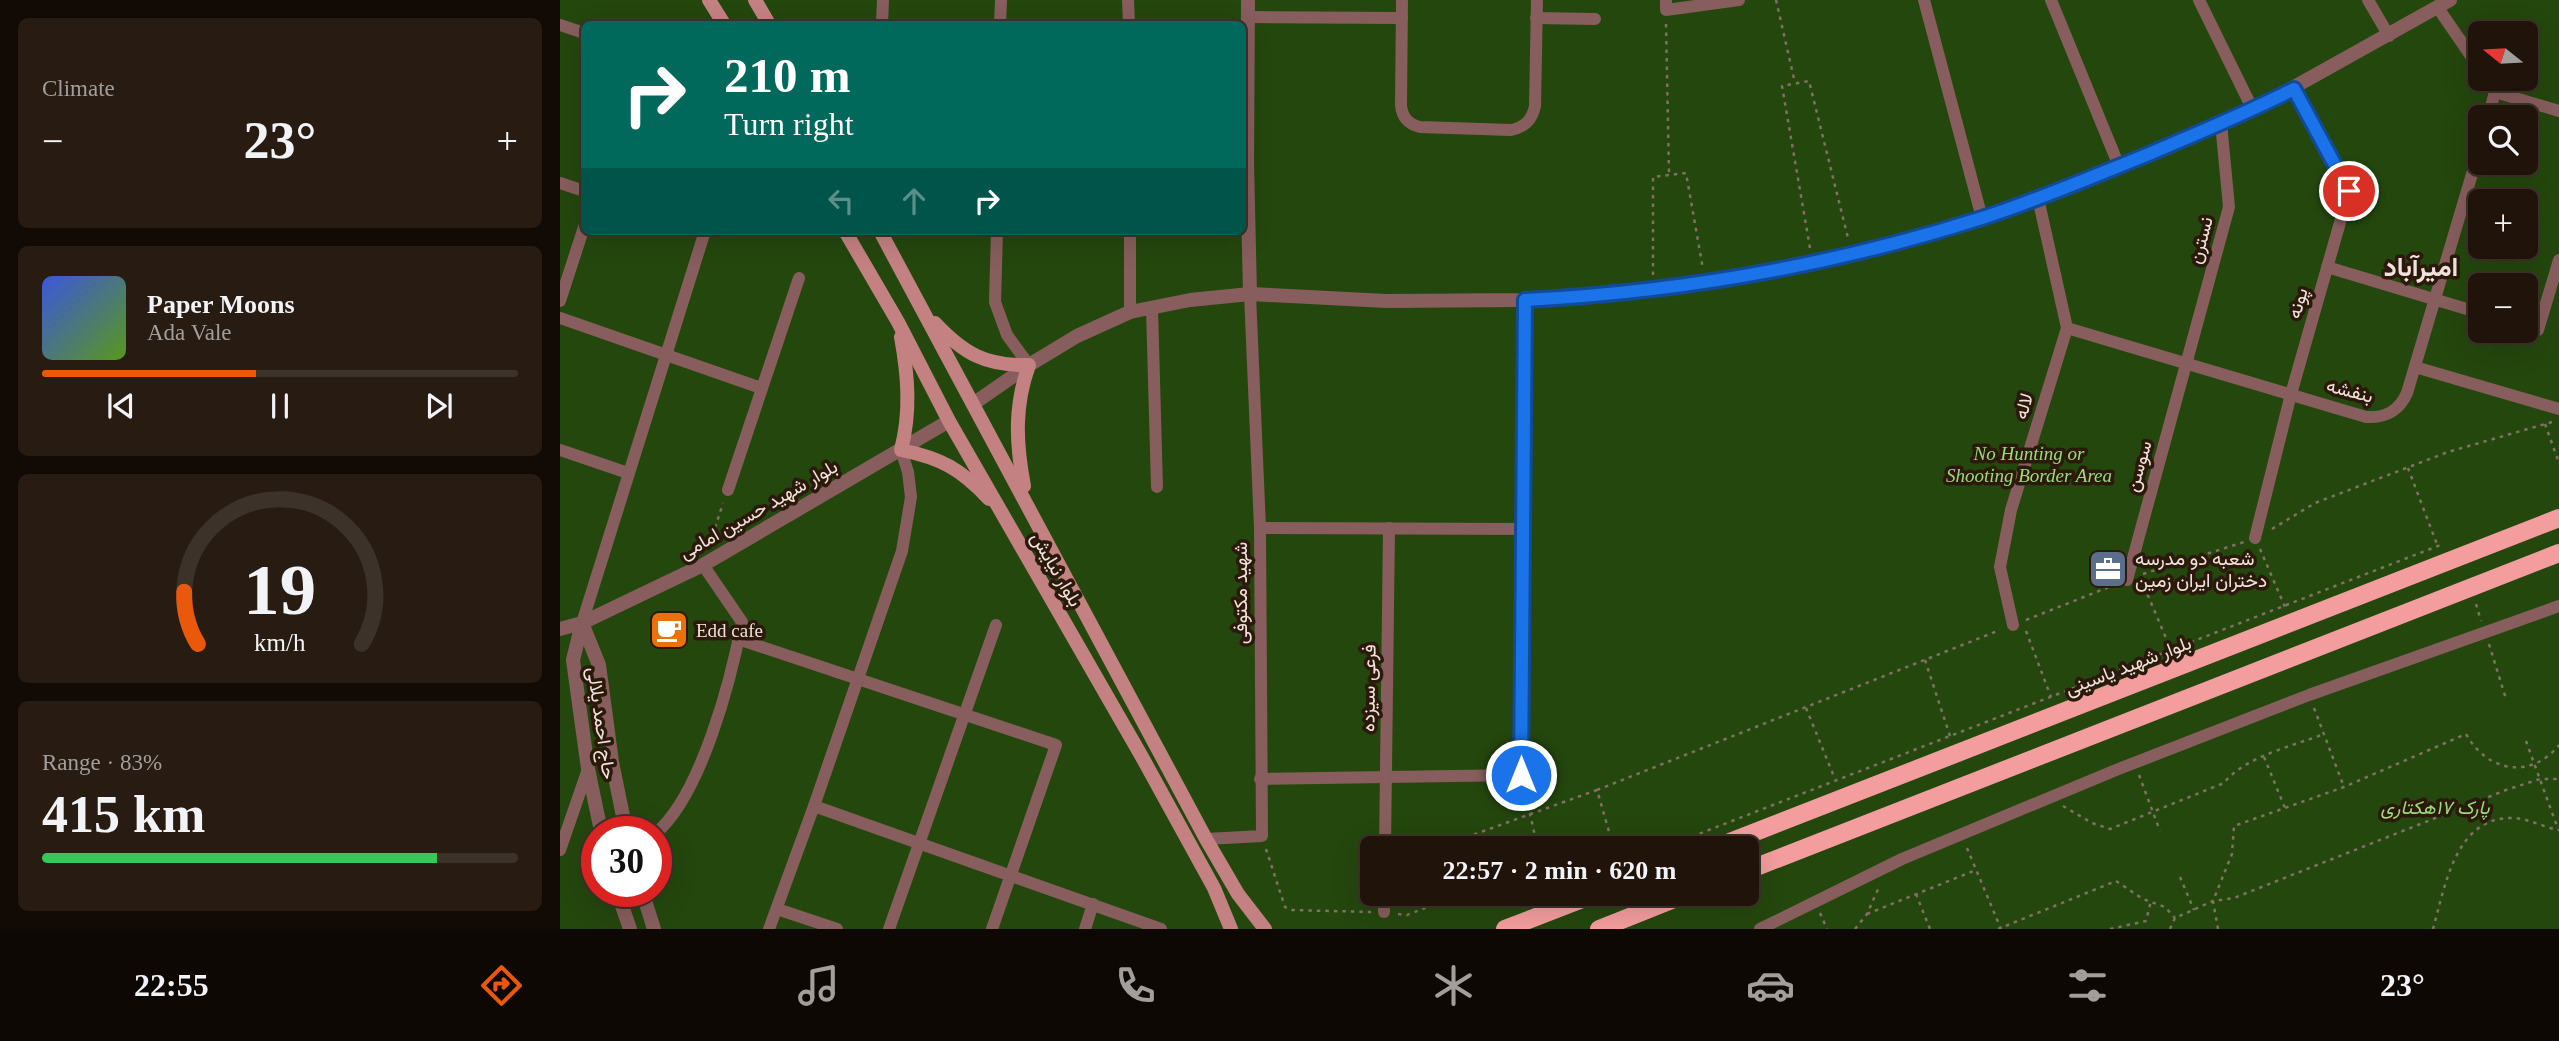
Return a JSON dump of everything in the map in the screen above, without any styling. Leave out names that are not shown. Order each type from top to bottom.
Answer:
[{"type":"main road","points":[[709,0],[722,21]]},
{"type":"main road","points":[[755,0],[767,21]]},
{"type":"main road","name":"بلوار نیایش","points":[[847,235],[898,322],[949,421],[1142,757],[1214,888],[1231,929]]},
{"type":"main road","name":"بلوار نیایش","points":[[882,235],[1206,839],[1238,894],[1265,929]]},
{"type":"main road","points":[[921,308],[946,335],[985,361],[1003,366],[1029,365],[1020,388],[1016,438],[1027,501]]},
{"type":"main road","points":[[898,322],[905,359],[908,404],[907,428],[901,450],[927,455],[960,471],[1005,516]]},
{"type":"main road","name":"بلوار شهید یاسینی","points":[[1746,836],[2291,623],[2442,554],[2559,518]]},
{"type":"main road","points":[[1759,866],[2559,553]]},
{"type":"main road","points":[[1122,722],[1137,712]]},
{"type":"main road","points":[[1142,757],[1157,748]]},
{"type":"main road","points":[[1505,929],[1564,906]]},
{"type":"main road","points":[[1599,929],[1657,906]]},
{"type":"street","points":[[882,21],[883,0]]},
{"type":"street","points":[[1000,21],[1001,0]]},
{"type":"street","points":[[1128,0],[1129,21]]},
{"type":"street","points":[[1248,0],[1247,162],[1250,294]]},
{"type":"street","points":[[1402,0],[1401,111],[1408,122],[1420,127],[1511,130],[1524,125],[1533,113],[1536,0]]},
{"type":"street","points":[[1666,5],[1739,0]]},
{"type":"street","points":[[1924,0],[1982,218]]},
{"type":"street","points":[[2051,0],[2119,166]]},
{"type":"street","points":[[2199,0],[2253,110]]},
{"type":"street","points":[[2368,0],[2389,36]]},
{"type":"street","points":[[973,404],[1077,336],[1130,312],[1189,300],[1250,294],[1386,301],[1525,300],[1606,295],[1706,282],[1852,253],[1982,218],[2119,166],[2253,110],[2444,4],[2468,47]]},
{"type":"street","points":[[1248,17],[1402,18]]},
{"type":"street","points":[[1536,18],[1595,19]]},
{"type":"street","points":[[560,25],[581,32]]},
{"type":"street","name":"پونه","points":[[2255,538],[2291,394],[2349,191],[2294,89]]},
{"type":"street","points":[[2491,105],[2495,92],[2559,111]]},
{"type":"street","name":"نسترن","points":[[2187,363],[2229,207],[2221,123]]},
{"type":"street","name":"بنفشه","points":[[2067,328],[2366,417],[2386,415],[2403,403],[2416,367],[2472,175]]},
{"type":"street","points":[[560,183],[581,190]]},
{"type":"street","name":"لاله","points":[[2013,625],[2000,567],[2011,510],[2067,328],[2038,198]]},
{"type":"street","points":[[560,301],[581,235]]},
{"type":"street","points":[[582,623],[704,235]]},
{"type":"street","points":[[997,235],[996,302],[1007,335],[1029,365]]},
{"type":"street","points":[[1130,235],[1130,312]]},
{"type":"street","points":[[2538,311],[2559,260]]},
{"type":"street","points":[[2327,267],[2468,310]]},
{"type":"street","points":[[728,490],[799,278]]},
{"type":"street","name":"شهید مکتوفی","points":[[1250,294],[1260,528],[1262,836]]},
{"type":"street","points":[[1260,779],[1521,775],[1525,300]]},
{"type":"street","points":[[1152,307],[1157,487]]},
{"type":"street","points":[[560,318],[761,388]]},
{"type":"street","name":"سوسن","points":[[2127,580],[2187,363]]},
{"type":"street","points":[[2416,367],[2559,409]]},
{"type":"street","name":"بلوار شهید حسین امامی","points":[[560,629],[582,623],[703,565],[949,421]]},
{"type":"street","points":[[560,450],[628,473]]},
{"type":"street","points":[[769,929],[902,551],[911,497],[908,472],[901,450]]},
{"type":"street","points":[[1260,528],[1523,529]]},
{"type":"street","name":"فرعی سیزده","points":[[1385,836],[1389,528]]},
{"type":"street","points":[[672,817],[697,772],[732,671],[742,622],[703,565]]},
{"type":"street","points":[[1760,929],[1902,859],[2048,797],[2309,695],[2559,606]]},
{"type":"street","name":"حاج احمد یلالی","points":[[582,623],[573,660],[588,769],[598,816]]},
{"type":"street","name":"حاج احمد یلالی","points":[[582,623],[599,664],[612,762],[623,816]]},
{"type":"street","points":[[889,929],[996,625]]},
{"type":"street","points":[[738,639],[1056,745],[992,929]]},
{"type":"street","points":[[560,850],[588,769]]},
{"type":"street","points":[[814,806],[1161,929]]},
{"type":"street","points":[[1206,839],[1262,836]]},
{"type":"street","points":[[1085,929],[1093,904]]},
{"type":"street","points":[[1384,906],[1384,912]]},
{"type":"street","points":[[622,907],[630,929]]},
{"type":"street","points":[[647,907],[654,929]]},
{"type":"street","points":[[777,909],[837,929]]},
{"type":"path","points":[[1776,0],[1795,83]]},
{"type":"path","points":[[1666,5],[1669,174]]},
{"type":"path","points":[[1813,261],[1782,86],[1795,83],[1809,81],[1852,253]]},
{"type":"path","points":[[1653,289],[1653,177],[1669,174],[1686,173],[1706,282]]},
{"type":"path","points":[[2171,650],[2139,575],[2255,538],[2315,503],[2448,452],[2559,421]]},
{"type":"path","points":[[2545,424],[2559,463]]},
{"type":"path","points":[[2408,468],[2442,554]]},
{"type":"path","points":[[703,565],[728,490]]},
{"type":"path","points":[[2255,538],[2291,623]]},
{"type":"path","points":[[1693,836],[2285,606],[2442,554],[2450,542]]},
{"type":"path","points":[[2051,697],[2023,621],[2127,580]]},
{"type":"path","points":[[1470,836],[1597,790],[2013,625]]},
{"type":"path","points":[[1925,660],[1950,736]]},
{"type":"path","points":[[2309,695],[2344,787]]},
{"type":"path","points":[[1806,708],[1841,799]]},
{"type":"path","points":[[2048,797],[2092,823],[2110,829],[2224,783],[2233,771],[2324,734]]},
{"type":"path","points":[[2218,929],[2213,901],[2232,854],[2234,826],[2344,787],[2466,734],[2473,746],[2494,763],[2521,767],[2545,759],[2559,744]]},
{"type":"path","points":[[2526,741],[2559,831]]},
{"type":"path","points":[[2264,757],[2285,808]]},
{"type":"path","points":[[2135,762],[2160,831]]},
{"type":"path","points":[[1521,775],[1535,836]]},
{"type":"path","points":[[2170,929],[2175,918],[2213,901],[2234,898],[2506,790],[2540,779],[2559,779]]},
{"type":"path","points":[[1597,790],[1610,836]]},
{"type":"path","points":[[2434,929],[2455,859],[2473,830],[2496,820],[2512,818],[2559,831]]},
{"type":"path","points":[[1961,833],[1999,929],[2116,881],[2165,907],[2175,918]]},
{"type":"path","points":[[1262,836],[1285,907],[1292,910],[1407,915],[1428,906]]},
{"type":"path","points":[[1867,914],[1976,870]]},
{"type":"path","points":[[2180,877],[2194,910]]},
{"type":"path","points":[[1855,929],[1867,914],[1878,887]]},
{"type":"path","points":[[1916,894],[1930,929]]},
{"type":"path","points":[[2110,929],[2146,921],[2151,901]]},
{"type":"green space","name":"No Hunting or Shooting Border Area","points":[[560,0],[2559,0],[2559,929],[560,929]]},
{"type":"place","name":"شعبه دو مدرسه دختران ایران زمین","points":[[2108,569]]},
{"type":"place","name":"Edd cafe","points":[[669,630]]},
{"type":"district","name":"امیرآباد","points":[[2421,267]]},
{"type":"route","points":[[1521,775],[1525,300],[1606,295],[1730,278],[1862,251],[1934,232],[1982,218],[2119,166],[2253,110],[2294,89],[2349,191]]},
{"type":"park label","name":"پارک ۱۷هکتاری","points":[[2435,807]]}]
